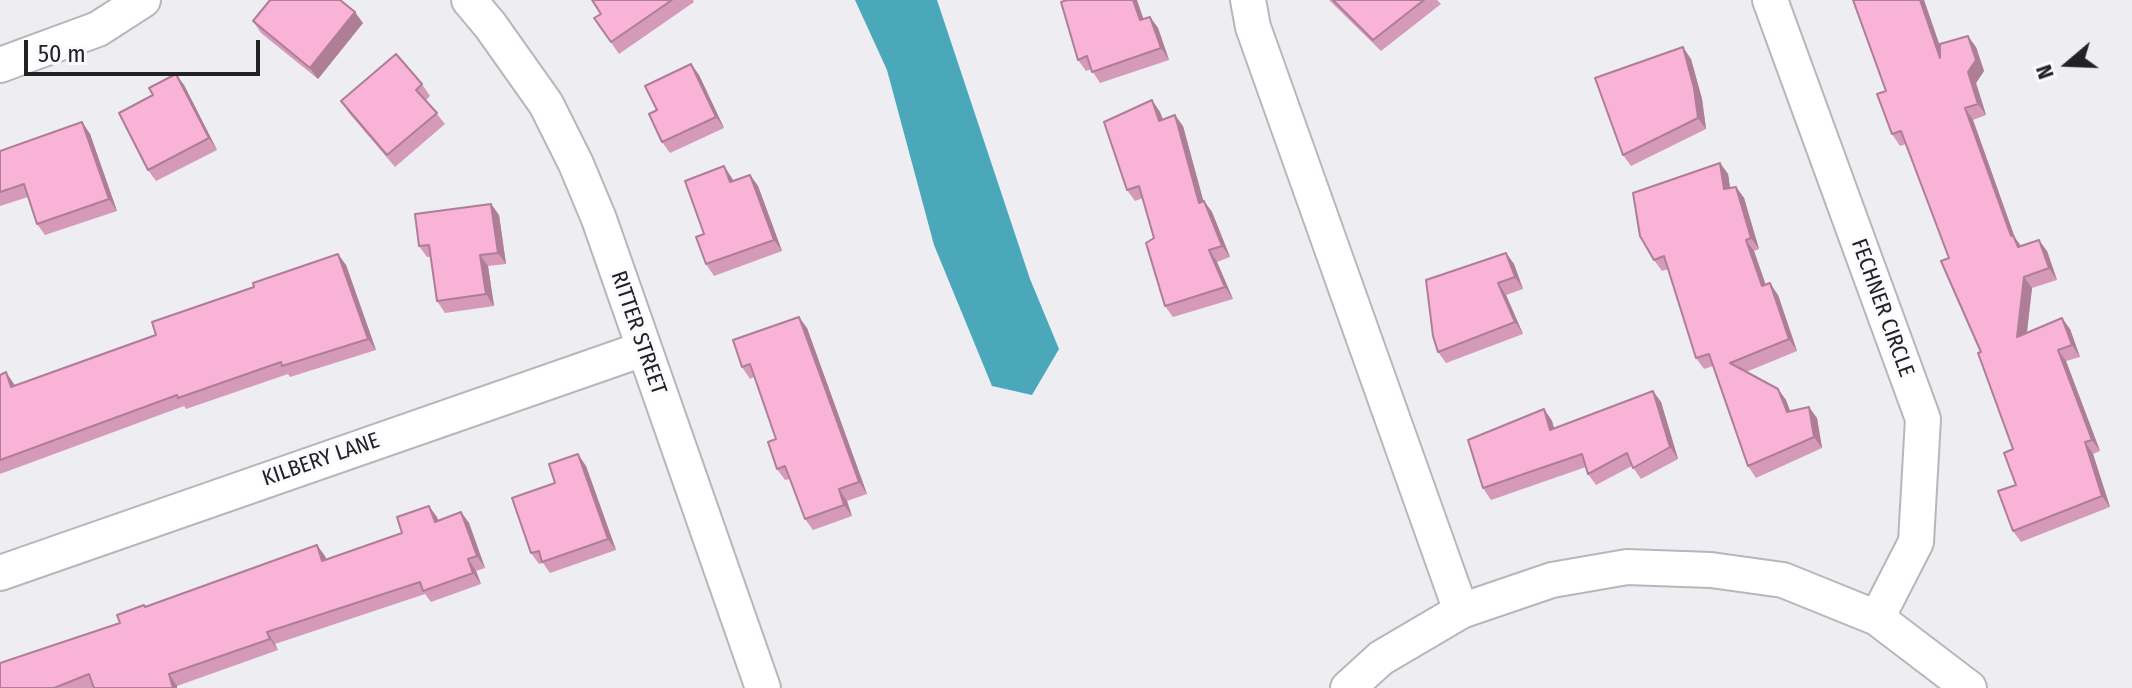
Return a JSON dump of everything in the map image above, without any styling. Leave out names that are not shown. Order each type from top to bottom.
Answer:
[{"type":"street","points":[[0,65],[98,29],[143,0]]},
{"type":"street","name":"RITTER STREET","points":[[469,0],[523,70],[561,132],[599,219],[763,688]]},
{"type":"street","points":[[1248,0],[1253,27],[1461,611]]},
{"type":"street","name":"FECHNER CIRCLE","points":[[1770,0],[1923,419],[1916,542],[1877,618]]},
{"type":"street","name":"KILBERY LANE","points":[[0,573],[643,349]]},
{"type":"street","points":[[1348,688],[1381,658],[1461,611],[1552,580],[1627,567],[1711,570],[1783,580],[1877,618],[1969,688]]},
{"type":"water","points":[[855,0],[937,0],[1030,279],[1059,349],[1032,395],[992,386],[934,245],[887,70]]},
{"type":"building","points":[[270,0],[340,0],[355,12],[310,68],[253,21]]},
{"type":"building","points":[[592,0],[672,0],[611,42],[594,18],[601,14]]},
{"type":"building","points":[[1133,0],[1140,20],[1150,17],[1161,48],[1092,72],[1087,56],[1078,60],[1061,2]]},
{"type":"building","points":[[1333,0],[1424,0],[1373,40]]},
{"type":"building","points":[[1853,0],[1920,0],[1940,58],[1940,44],[1968,36],[1976,60],[1968,72],[1978,104],[1965,108],[2011,236],[2018,247],[2039,240],[2049,268],[2024,277],[2017,337],[2062,318],[2072,345],[2058,350],[2092,440],[2085,442],[2102,496],[2013,531],[1998,491],[2016,485],[2004,453],[2013,449],[1978,353],[1981,352],[1941,261],[1949,258],[1901,131],[1892,134],[1877,94],[1886,91]]},
{"type":"building","points":[[1683,47],[1698,118],[1623,155],[1595,78]]},
{"type":"building","points":[[396,54],[422,84],[416,90],[437,113],[387,155],[341,101]]},
{"type":"building","points":[[691,64],[716,117],[662,142],[649,114],[657,110],[645,86]]},
{"type":"building","points":[[176,74],[209,138],[148,170],[119,113],[153,95],[149,88]]},
{"type":"building","points":[[1152,100],[1159,121],[1175,115],[1199,203],[1204,201],[1222,246],[1209,250],[1225,287],[1165,306],[1146,243],[1154,238],[1139,186],[1127,190],[1104,122]]},
{"type":"building","points":[[82,122],[109,199],[37,224],[24,184],[0,192],[0,151]]},
{"type":"building","points":[[1720,163],[1724,189],[1736,187],[1751,238],[1746,240],[1762,286],[1770,283],[1789,339],[1730,363],[1778,389],[1787,412],[1809,407],[1814,437],[1748,466],[1709,354],[1696,358],[1664,256],[1654,260],[1640,236],[1633,193]]},
{"type":"building","points":[[724,166],[730,182],[750,175],[774,240],[706,264],[696,237],[704,234],[685,181]]},
{"type":"building","points":[[491,204],[498,253],[480,255],[486,294],[437,301],[429,245],[419,246],[415,214]]},
{"type":"building","points":[[1506,253],[1515,277],[1498,283],[1515,322],[1438,352],[1426,280]]},
{"type":"building","points":[[338,254],[368,339],[282,366],[281,362],[178,398],[177,395],[0,460],[0,375],[6,372],[11,387],[156,335],[152,322]]},
{"type":"building","points":[[799,317],[859,482],[839,489],[844,505],[805,519],[785,466],[777,469],[768,442],[776,439],[750,364],[742,367],[733,340]]},
{"type":"building","points":[[1653,391],[1670,447],[1633,468],[1627,453],[1588,474],[1582,454],[1483,488],[1468,440],[1544,409],[1550,430]]},
{"type":"building","points":[[578,454],[608,539],[542,562],[539,551],[531,553],[512,498],[555,483],[549,464]]},
{"type":"building","points":[[429,506],[435,522],[461,512],[477,556],[468,559],[473,573],[423,591],[420,582],[267,632],[270,639],[169,674],[173,688],[94,688],[89,674],[54,688],[0,688],[0,663],[120,623],[117,615],[317,545],[322,561],[402,533],[397,517]]}]
